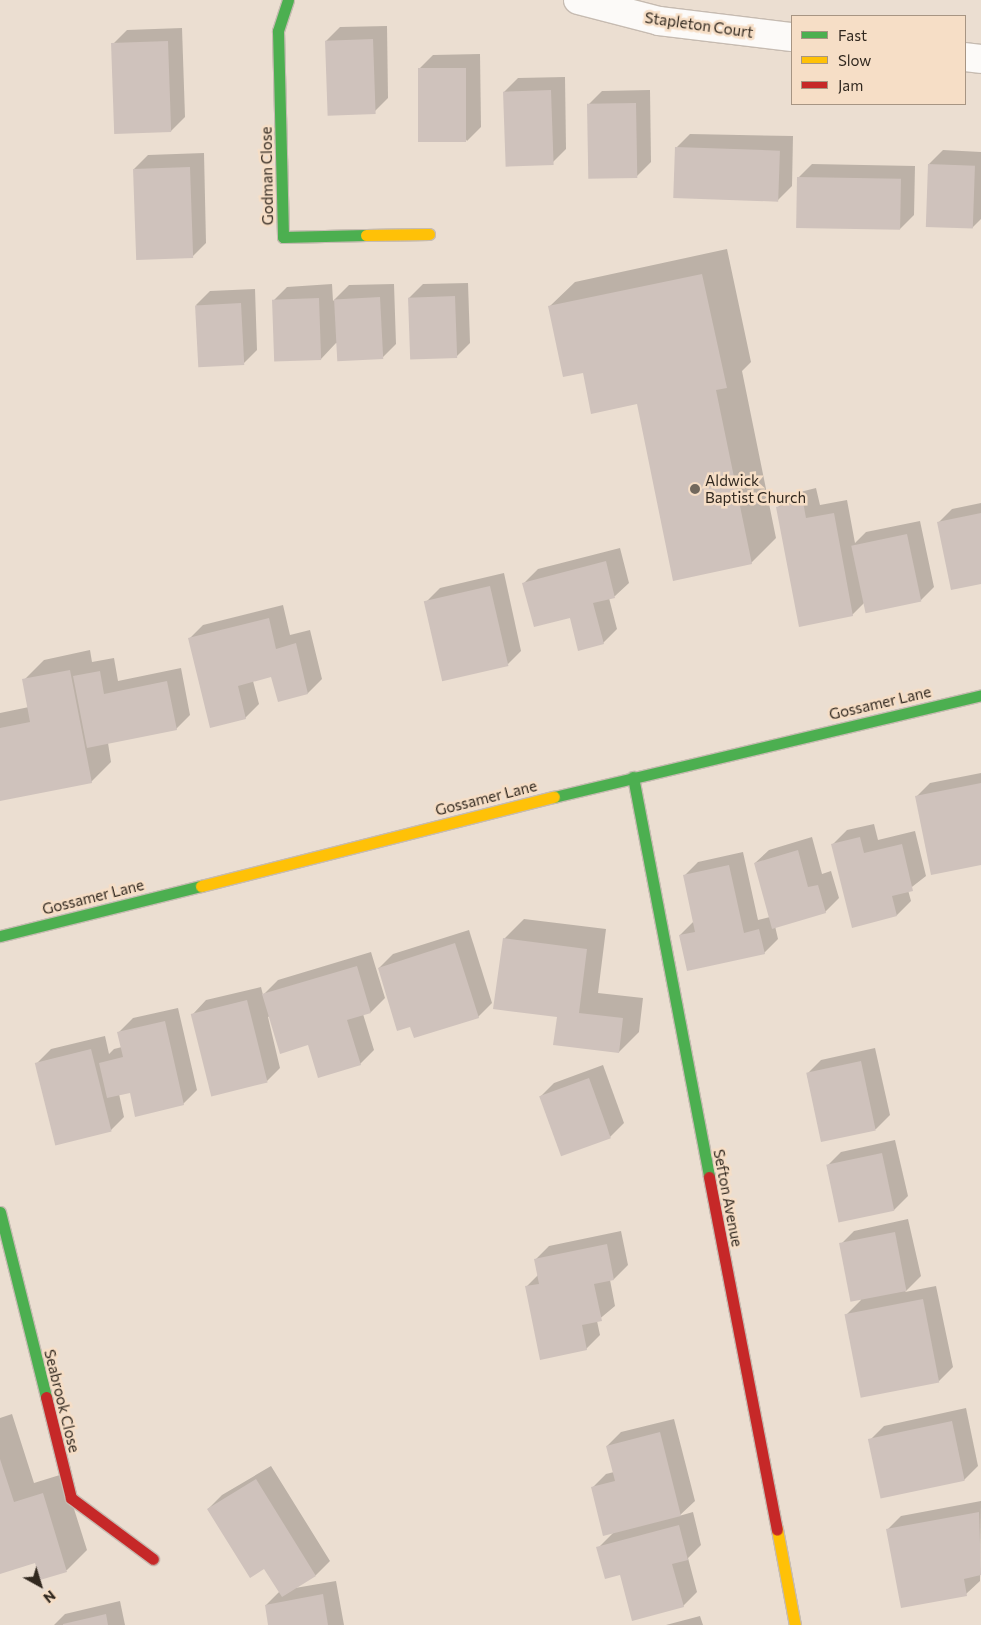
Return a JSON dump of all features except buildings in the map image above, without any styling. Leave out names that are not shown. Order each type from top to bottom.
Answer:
[{"type":"street","name":"Godman Close","points":[[288,0],[278,31],[283,237],[429,234]]},
{"type":"street","name":"Stapleton Court","points":[[578,0],[659,21],[791,37]]},
{"type":"street","points":[[966,57],[981,59]]},
{"type":"street","name":"Gossamer Lane","points":[[0,936],[633,777],[981,694]]},
{"type":"street","name":"Sefton Avenue","points":[[633,777],[795,1625]]},
{"type":"street","name":"Seabrook Close","points":[[0,1212],[71,1498],[153,1559]]},
{"type":"traffic: fast","points":[[288,0],[278,31],[283,237],[366,235]]},
{"type":"traffic: fast","points":[[554,797],[981,695]]},
{"type":"traffic: fast","points":[[633,777],[709,1177]]},
{"type":"traffic: fast","points":[[0,936],[201,886]]},
{"type":"traffic: fast","points":[[0,1212],[46,1397]]},
{"type":"traffic: slow","points":[[366,235],[429,234]]},
{"type":"traffic: slow","points":[[201,886],[554,797]]},
{"type":"traffic: slow","points":[[777,1529],[795,1625]]},
{"type":"traffic: jam","points":[[709,1177],[777,1529]]},
{"type":"traffic: jam","points":[[46,1397],[71,1498],[153,1559]]},
{"type":"place","name":"Aldwick Baptist Church","points":[[695,489]]}]
